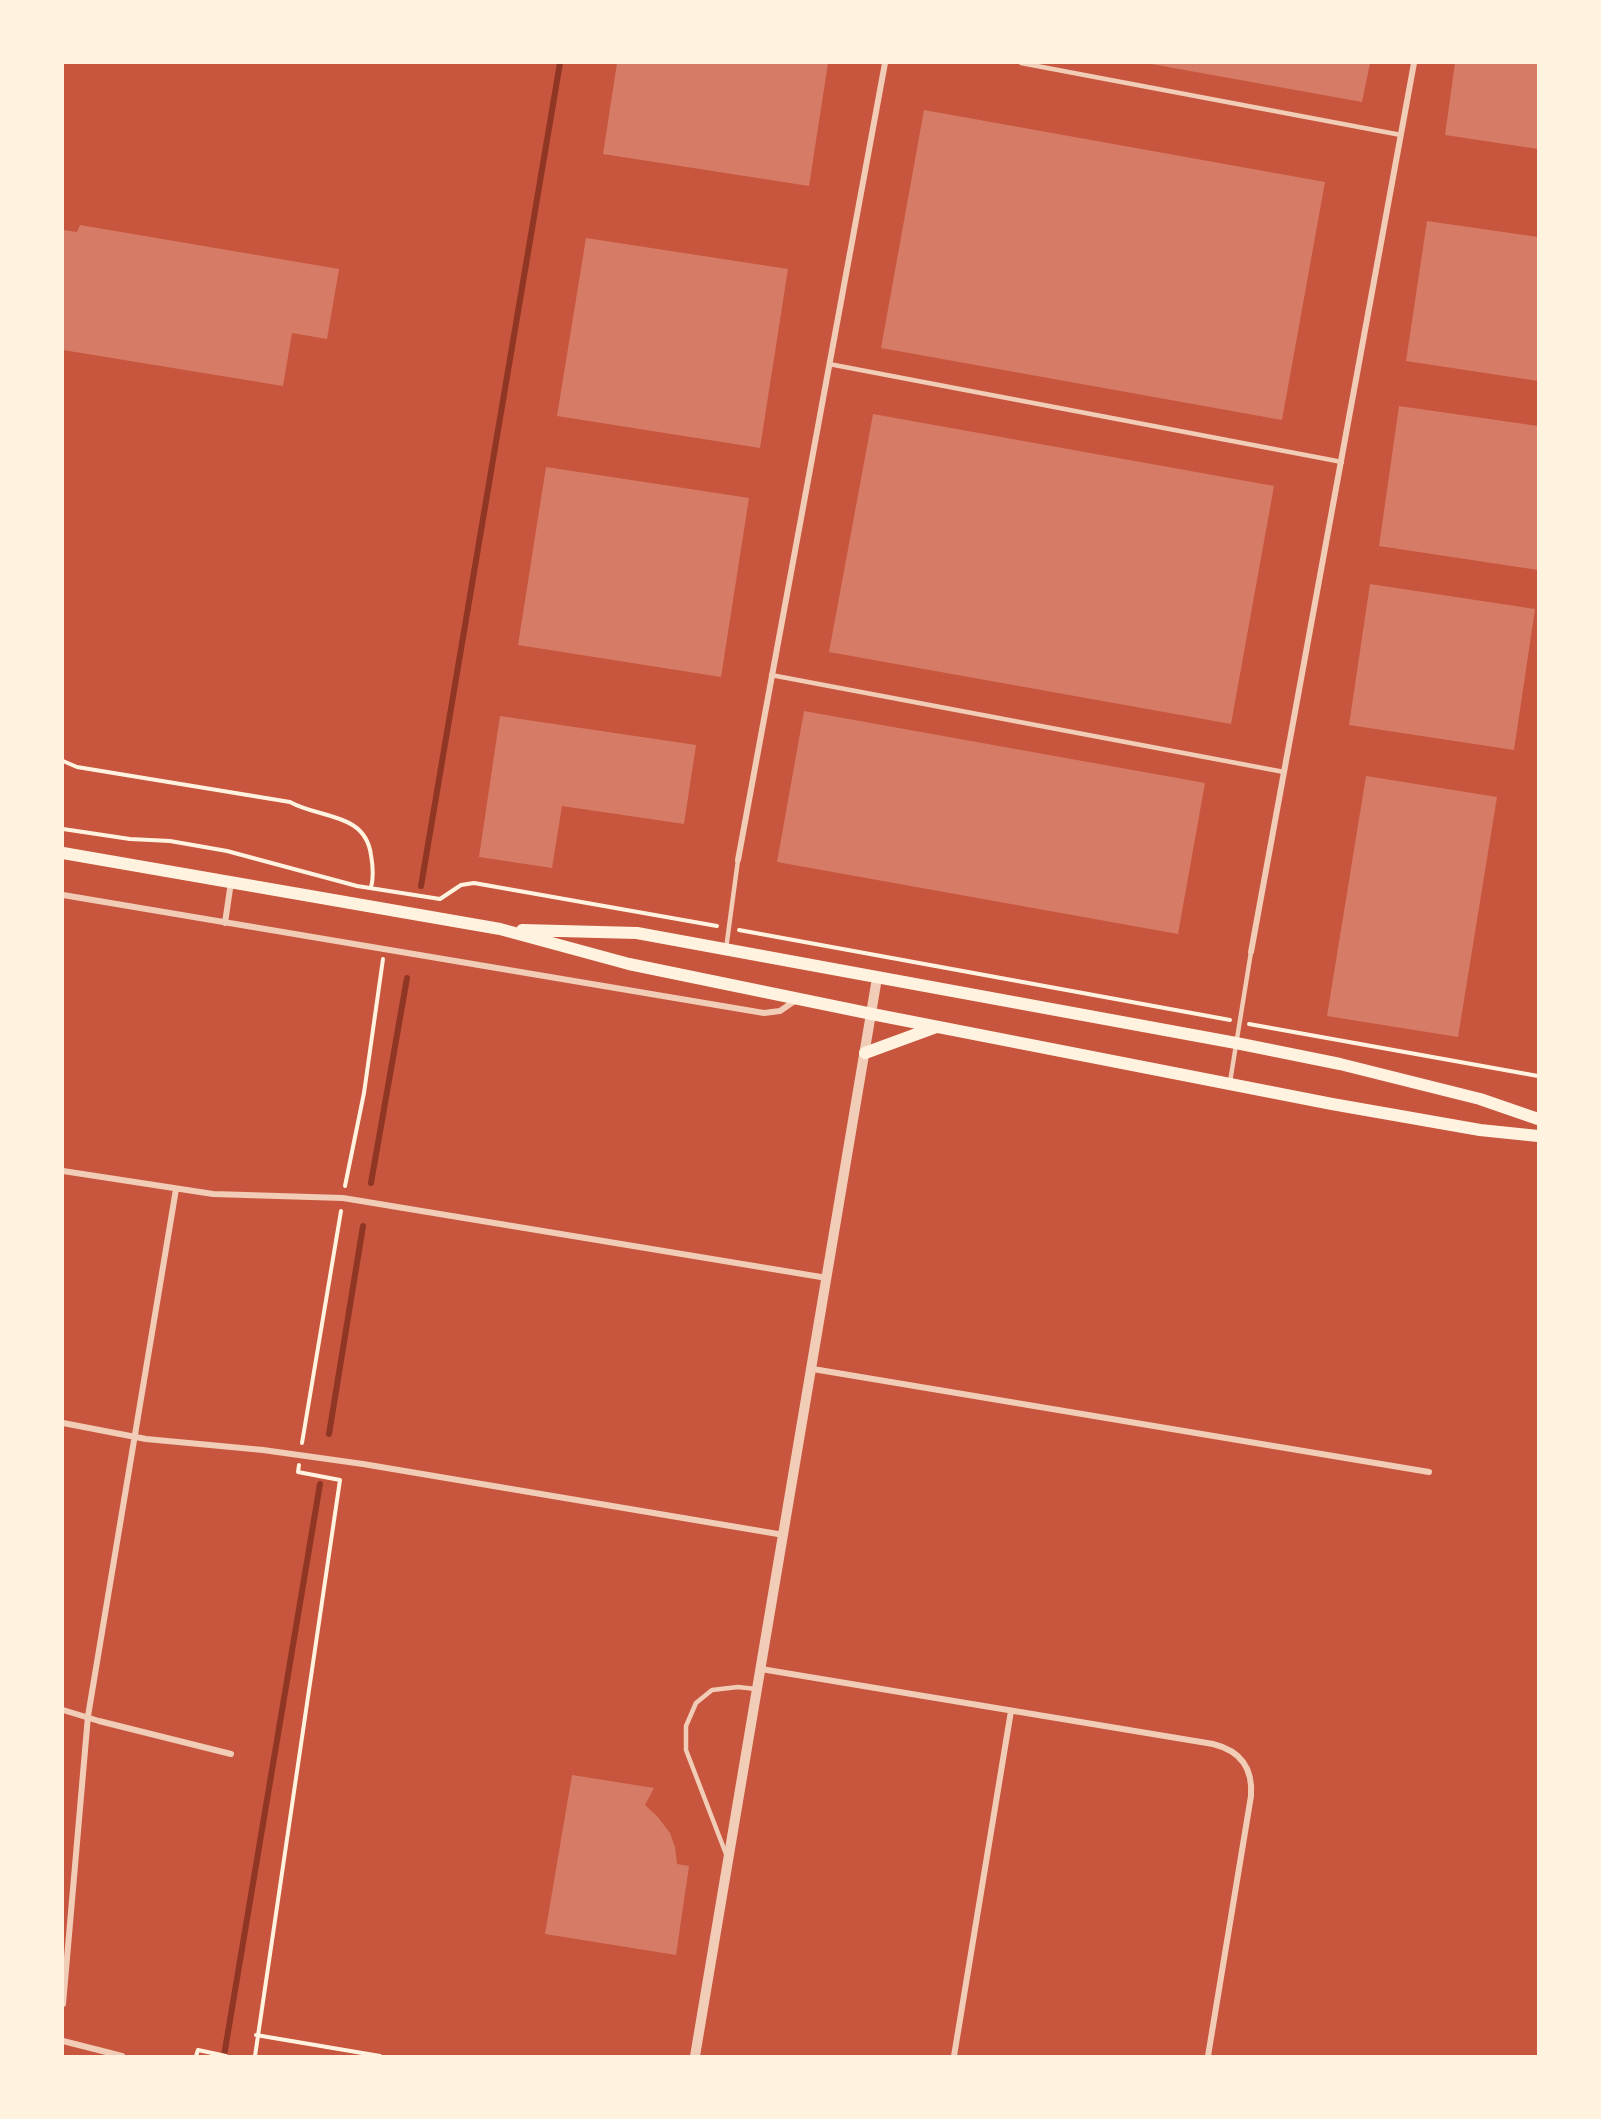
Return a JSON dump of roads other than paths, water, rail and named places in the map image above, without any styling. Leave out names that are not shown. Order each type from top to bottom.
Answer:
[{"type":"main road","points":[[63,853],[500,929],[629,964],[799,997],[872,1014],[1229,1084],[1480,1130],[1538,1136]]},
{"type":"main road","points":[[500,929],[637,933],[726,949],[1340,1064],[1480,1099],[1538,1119]]},
{"type":"main road","points":[[865,1053],[937,1026]]},
{"type":"street","points":[[738,860],[885,63]]},
{"type":"street","points":[[1251,952],[1414,63]]},
{"type":"street","points":[[225,923],[231,882]]},
{"type":"street","points":[[63,895],[764,1012],[780,1011],[799,997]]},
{"type":"street","points":[[695,2056],[878,978]]},
{"type":"street","points":[[63,1171],[229,1195],[343,1198],[827,1278]]},
{"type":"street","points":[[63,2004],[88,1716],[176,1189]]},
{"type":"street","points":[[813,1369],[1429,1472]]},
{"type":"street","points":[[63,1423],[134,1436],[300,1455],[784,1535]]},
{"type":"street","points":[[760,1669],[1213,1744],[1236,1753],[1249,1768],[1251,1796],[1208,2056]]},
{"type":"street","points":[[63,1710],[231,1754]]},
{"type":"street","points":[[954,2056],[1011,1711]]},
{"type":"street","points":[[63,2041],[122,2056]]},
{"type":"lane","points":[[1021,63],[1401,135]]},
{"type":"lane","points":[[829,364],[1342,462]]},
{"type":"lane","points":[[771,675],[1284,771]]},
{"type":"lane","points":[[726,949],[738,860]]},
{"type":"lane","points":[[1229,1084],[1251,952]]},
{"type":"lane","points":[[728,1859],[686,1750],[686,1726],[696,1703],[712,1690],[738,1687],[757,1689]]},
{"type":"waterway","points":[[421,886],[560,63]]},
{"type":"waterway","points":[[371,1183],[407,978]]},
{"type":"waterway","points":[[329,1434],[363,1226]]},
{"type":"waterway","points":[[224,2056],[320,1484]]}]
